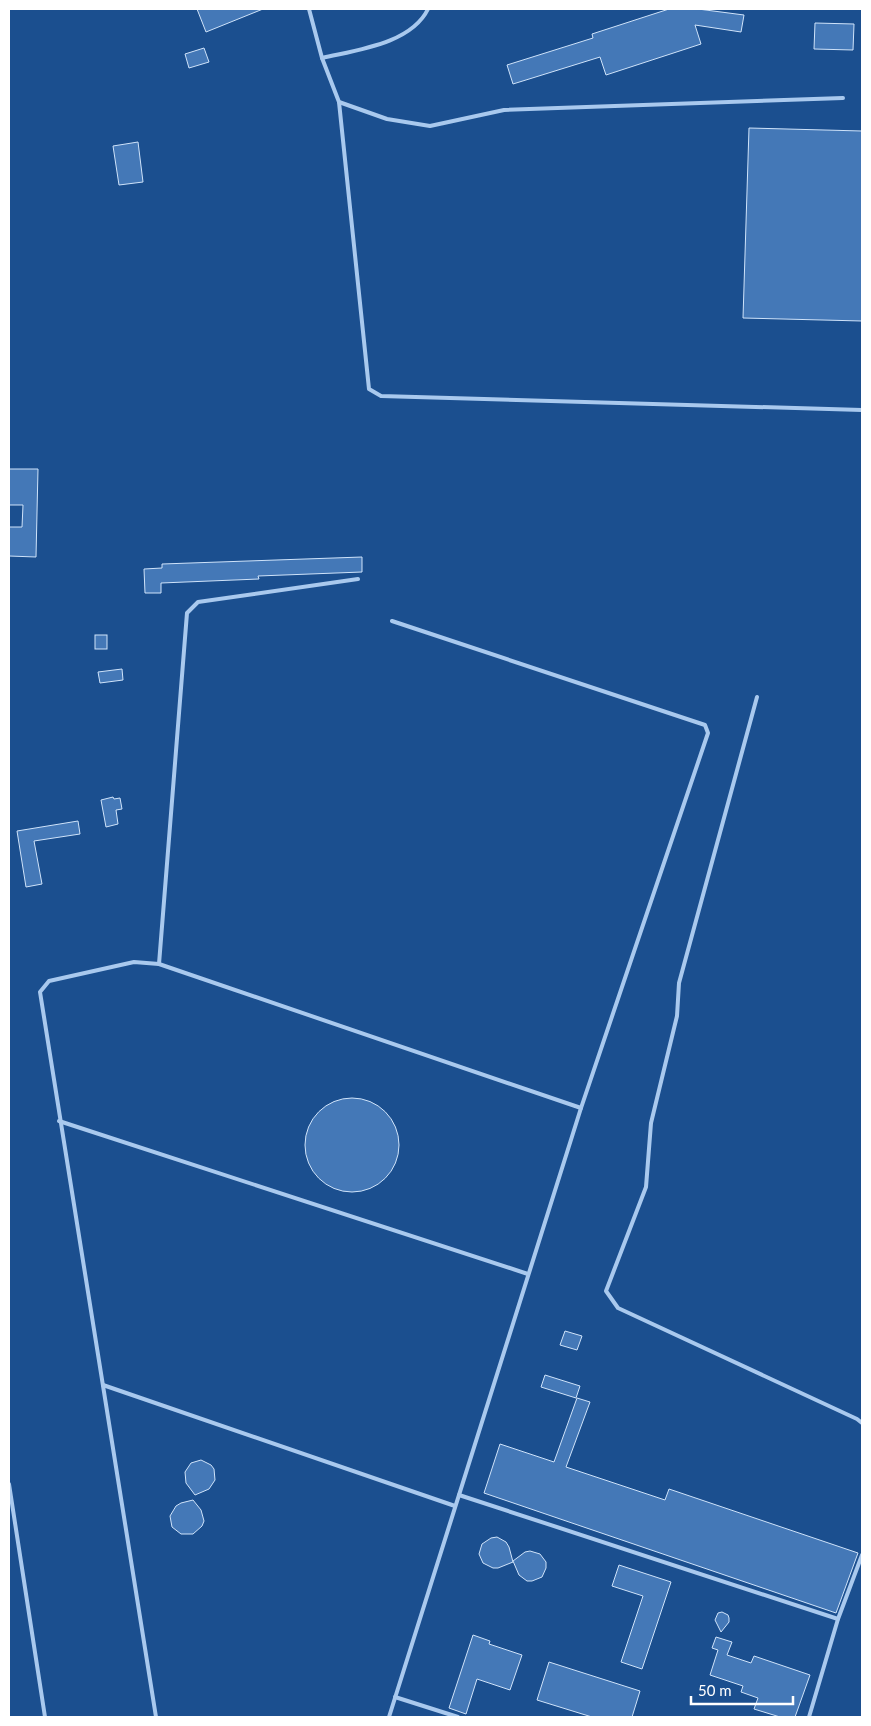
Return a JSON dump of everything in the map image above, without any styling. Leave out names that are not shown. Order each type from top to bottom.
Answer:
[{"type":"lane","points":[[309,9],[322,58],[339,102],[369,390],[381,396],[862,410]]},
{"type":"lane","points":[[322,58],[375,46],[400,36],[423,19],[428,9]]},
{"type":"lane","points":[[339,102],[387,120],[430,126],[504,110],[843,98]]},
{"type":"lane","points":[[160,964],[187,613],[198,602],[358,579]]},
{"type":"lane","points":[[389,1717],[581,1108],[708,733],[705,726],[392,621]]},
{"type":"lane","points":[[757,697],[679,982],[677,1016],[651,1123],[646,1187],[606,1292],[618,1308],[848,1414],[862,1423]]},
{"type":"lane","points":[[156,1717],[40,992],[49,981],[134,962],[160,964],[581,1108]]},
{"type":"lane","points":[[60,1121],[528,1274]]},
{"type":"lane","points":[[103,1385],[455,1506]]},
{"type":"lane","points":[[9,1484],[44,1717]]},
{"type":"lane","points":[[459,1495],[838,1619]]},
{"type":"lane","points":[[809,1717],[838,1619],[862,1555]]},
{"type":"lane","points":[[395,1697],[458,1717]]},
{"type":"building","points":[[197,9],[263,9],[206,32]]},
{"type":"building","points":[[669,9],[698,9],[744,15],[741,32],[695,25],[701,44],[606,75],[600,57],[513,84],[507,65],[593,38],[592,34]]},
{"type":"building","points":[[815,23],[854,24],[853,50],[814,49]]},
{"type":"building","points":[[204,48],[209,62],[189,68],[185,54]]},
{"type":"building","points":[[749,128],[862,131],[862,321],[743,318]]},
{"type":"building","points":[[138,142],[143,182],[119,185],[113,146]]},
{"type":"building","points":[[9,469],[38,469],[36,557],[9,556],[9,527],[22,527],[23,505],[9,505]]},
{"type":"building","points":[[362,557],[362,572],[258,576],[259,579],[161,583],[161,593],[145,593],[144,569],[162,568],[162,564]]},
{"type":"building","points":[[95,635],[107,635],[107,649],[95,649]]},
{"type":"building","points":[[122,669],[123,680],[100,683],[98,672]]},
{"type":"building","points":[[113,797],[114,799],[120,798],[122,809],[116,810],[118,824],[106,827],[101,800]]},
{"type":"building","points":[[78,821],[80,834],[34,841],[42,884],[26,887],[17,831]]},
{"type":"building","points":[[352,1098],[370,1101],[385,1112],[396,1127],[399,1145],[396,1163],[385,1178],[370,1189],[352,1192],[334,1189],[319,1178],[308,1163],[305,1145],[308,1127],[319,1112],[334,1101]]},
{"type":"building","points":[[565,1331],[582,1336],[577,1350],[560,1345]]},
{"type":"building","points":[[545,1375],[580,1386],[576,1398],[541,1387]]},
{"type":"building","points":[[577,1398],[590,1402],[566,1467],[665,1500],[669,1489],[858,1553],[836,1613],[484,1493],[500,1444],[554,1462]]},
{"type":"building","points":[[201,1460],[211,1465],[214,1469],[215,1480],[209,1489],[195,1495],[186,1483],[185,1472],[191,1463]]},
{"type":"building","points":[[193,1500],[201,1510],[204,1521],[202,1526],[193,1534],[181,1534],[172,1527],[170,1516],[176,1506]]},
{"type":"building","points":[[497,1537],[506,1542],[513,1562],[493,1568],[483,1563],[479,1554],[482,1544],[491,1538]]},
{"type":"building","points":[[530,1551],[540,1554],[546,1562],[546,1568],[542,1577],[527,1581],[519,1575],[513,1561],[525,1552]]},
{"type":"building","points":[[619,1565],[671,1582],[642,1669],[621,1662],[643,1596],[612,1586]]},
{"type":"building","points":[[722,1612],[728,1615],[729,1622],[721,1632],[715,1620],[718,1613]]},
{"type":"building","points":[[473,1635],[490,1641],[489,1644],[522,1655],[510,1690],[477,1679],[466,1714],[449,1708]]},
{"type":"building","points":[[716,1637],[732,1642],[727,1655],[751,1663],[754,1656],[810,1675],[795,1717],[780,1717],[754,1709],[758,1698],[741,1692],[743,1686],[710,1675],[718,1650],[712,1648]]},
{"type":"building","points":[[549,1662],[640,1691],[632,1717],[592,1717],[537,1700]]}]
